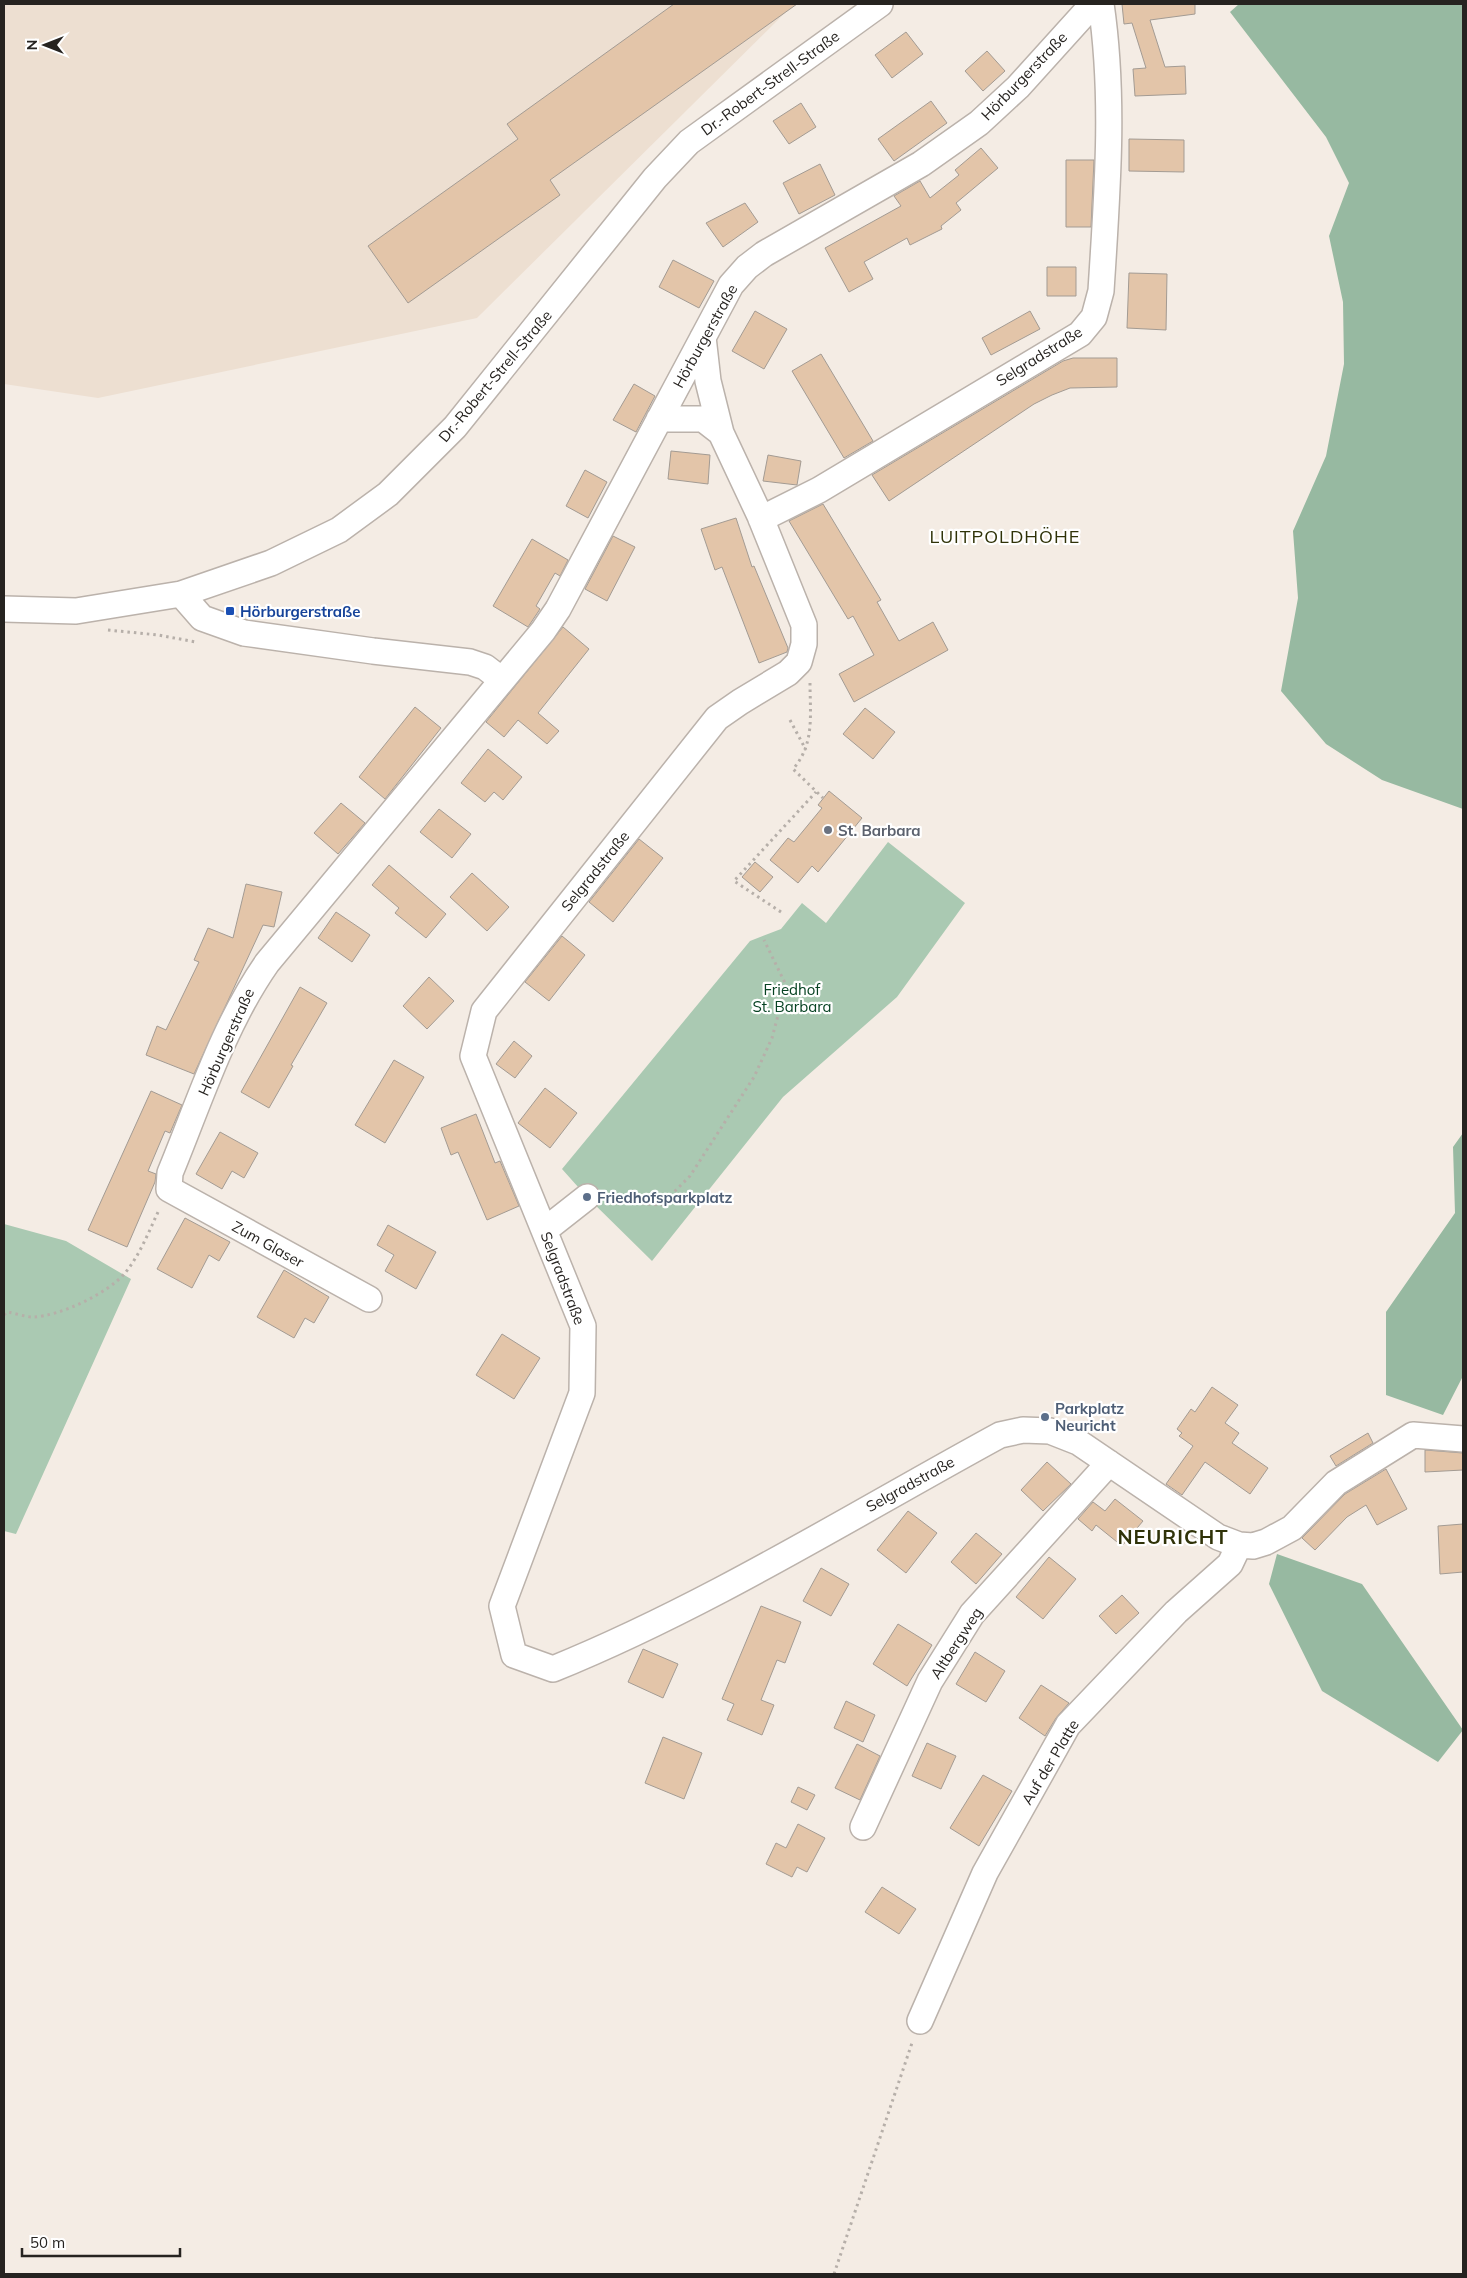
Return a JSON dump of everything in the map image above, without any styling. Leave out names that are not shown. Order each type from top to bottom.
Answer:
[{"type":"street","name":"Dr.-Robert-Strell-Straße","points":[[4,609],[76,611],[181,594],[271,563],[339,530],[388,494],[456,427],[655,178],[689,142],[880,4]]},
{"type":"street","name":"Hörburgerstraße","points":[[168,1189],[170,1173],[236,1013],[251,986],[266,963],[502,680],[558,608],[732,285],[747,267],[764,254],[922,164],[979,123],[1018,87],[1093,4]]},
{"type":"street","name":"Selgradstraße","points":[[761,519],[819,490],[1080,334],[1094,317],[1101,291],[1110,121],[1108,50],[1101,4]]},
{"type":"street","name":"Selgradstraße","points":[[703,337],[708,381],[721,433],[761,519],[804,625],[804,644],[799,662],[788,673],[717,718],[484,1011],[473,1056],[584,1326],[582,1393],[502,1606],[514,1655],[553,1669],[618,1642],[1000,1435],[1023,1430],[1050,1430],[1078,1442],[1109,1463]]},
{"type":"street","points":[[659,419],[703,419],[721,433]]},
{"type":"street","points":[[181,594],[202,618],[244,633],[372,651],[470,662],[485,667],[502,680]]},
{"type":"street","name":"Zum Glaser","points":[[168,1189],[369,1299]]},
{"type":"street","points":[[545,1230],[587,1197]]},
{"type":"street","points":[[1109,1463],[1218,1537],[1239,1545],[1253,1546],[1266,1542],[1292,1528],[1336,1483],[1413,1435],[1463,1439]]},
{"type":"street","name":"Altbergweg","points":[[863,1827],[930,1681],[972,1614],[1109,1463]]},
{"type":"street","name":"Auf der Platte","points":[[920,2021],[985,1873],[1068,1725],[1176,1612],[1230,1564],[1239,1545]]},
{"type":"path","points":[[810,679],[811,724],[806,750],[793,769],[823,798]]},
{"type":"path","points":[[790,720],[806,750]]},
{"type":"path","points":[[781,912],[734,881],[816,792]]},
{"type":"path","points":[[587,1197],[632,1204],[661,1205],[690,1176],[754,1077],[772,1038],[786,985],[764,940]]},
{"type":"path","points":[[4,1315],[7,1312],[32,1317],[59,1311],[95,1297],[124,1274],[140,1250],[168,1189]]},
{"type":"path","points":[[834,2274],[920,2021]]},
{"type":"shaded area","points":[[4,4],[794,4],[477,318],[98,398],[4,384]]},
{"type":"green space","points":[[1239,4],[1463,4],[1463,809],[1382,780],[1326,744],[1281,691],[1298,598],[1293,531],[1326,456],[1344,364],[1343,302],[1329,236],[1349,183],[1326,137],[1230,12]]},
{"type":"green space","name":"Friedhof St. Barbara","points":[[888,842],[965,903],[897,997],[783,1097],[652,1261],[587,1197],[562,1169],[750,941],[781,929],[802,903],[826,923]]},
{"type":"green space","points":[[1463,1133],[1463,1376],[1443,1415],[1386,1395],[1386,1312],[1455,1213],[1453,1147]]},
{"type":"green space","points":[[4,1224],[66,1241],[131,1279],[16,1534],[4,1531]]},
{"type":"green space","points":[[1277,1554],[1362,1584],[1463,1730],[1438,1762],[1322,1691],[1269,1584]]},
{"type":"building","points":[[674,4],[797,4],[550,180],[560,195],[408,303],[368,246],[518,139],[507,124]]},
{"type":"building","points":[[1122,4],[1195,4],[1195,14],[1150,20],[1165,67],[1185,66],[1186,94],[1135,96],[1133,69],[1146,68],[1132,23],[1124,24]]},
{"type":"building","points":[[906,32],[923,54],[892,78],[875,55]]},
{"type":"building","points":[[987,51],[1005,71],[983,91],[965,71]]},
{"type":"building","points":[[931,101],[947,123],[894,161],[878,139]]},
{"type":"building","points":[[801,103],[816,127],[789,144],[773,121]]},
{"type":"building","points":[[1129,139],[1184,140],[1184,172],[1129,171]]},
{"type":"building","points":[[981,148],[998,168],[956,203],[961,210],[941,226],[942,229],[910,245],[907,238],[864,262],[873,279],[849,292],[825,248],[901,206],[894,196],[920,181],[930,198],[959,175],[955,170]]},
{"type":"building","points":[[1066,160],[1094,160],[1091,227],[1066,227]]},
{"type":"building","points":[[820,164],[835,195],[799,214],[783,183]]},
{"type":"building","points":[[745,203],[758,222],[723,247],[706,223]]},
{"type":"building","points":[[673,260],[714,281],[699,308],[659,287]]},
{"type":"building","points":[[1047,267],[1076,267],[1076,296],[1047,296]]},
{"type":"building","points":[[1129,273],[1167,274],[1166,330],[1127,328]]},
{"type":"building","points":[[755,311],[787,329],[764,369],[732,351]]},
{"type":"building","points":[[1030,311],[1040,329],[991,355],[982,338]]},
{"type":"building","points":[[821,354],[873,441],[844,458],[792,371]]},
{"type":"building","points":[[1073,358],[1117,358],[1117,387],[1070,388],[1034,404],[889,501],[872,475],[1063,361]]},
{"type":"building","points":[[634,384],[655,396],[636,432],[613,420]]},
{"type":"building","points":[[671,451],[710,455],[708,484],[668,479]]},
{"type":"building","points":[[768,455],[801,461],[797,485],[763,481]]},
{"type":"building","points":[[585,470],[607,482],[588,518],[566,506]]},
{"type":"building","points":[[823,504],[881,600],[877,602],[899,641],[933,622],[948,650],[854,702],[839,674],[874,655],[853,616],[848,619],[789,521]]},
{"type":"building","points":[[736,518],[752,567],[754,566],[788,648],[787,652],[759,663],[722,567],[715,570],[701,529]]},
{"type":"building","points":[[613,536],[635,547],[607,601],[585,589]]},
{"type":"building","points":[[532,539],[568,560],[560,576],[555,573],[536,606],[540,609],[528,627],[493,606]]},
{"type":"building","points":[[563,627],[589,649],[538,713],[559,731],[547,744],[518,720],[504,737],[486,722]]},
{"type":"building","points":[[415,707],[441,728],[385,799],[359,777]]},
{"type":"building","points":[[865,708],[895,732],[873,759],[843,734]]},
{"type":"building","points":[[488,749],[522,777],[503,800],[494,792],[485,802],[461,783]]},
{"type":"building","name":"St. Barbara","points":[[829,791],[862,818],[818,872],[812,866],[798,883],[770,860],[788,838],[794,842],[822,808],[818,805]]},
{"type":"building","points":[[341,803],[365,823],[338,854],[314,833]]},
{"type":"building","points":[[439,809],[471,834],[452,858],[420,832]]},
{"type":"building","points":[[639,839],[663,858],[613,922],[589,902]]},
{"type":"building","points":[[755,862],[773,877],[760,892],[742,877]]},
{"type":"building","points":[[389,865],[446,914],[426,938],[395,913],[399,908],[372,885]]},
{"type":"building","points":[[472,873],[509,907],[487,931],[450,897]]},
{"type":"building","points":[[246,884],[282,892],[274,927],[263,925],[194,1074],[146,1055],[157,1026],[166,1030],[199,962],[194,960],[208,928],[233,938]]},
{"type":"building","points":[[336,912],[370,935],[352,962],[318,938]]},
{"type":"building","points":[[562,936],[585,955],[549,1001],[525,982]]},
{"type":"building","points":[[429,977],[454,1001],[427,1029],[403,1006]]},
{"type":"building","points":[[300,987],[327,1003],[291,1065],[293,1066],[269,1108],[241,1092]]},
{"type":"building","points":[[514,1041],[532,1056],[515,1078],[496,1064]]},
{"type":"building","points":[[394,1060],[424,1077],[385,1143],[355,1125]]},
{"type":"building","points":[[545,1088],[577,1113],[550,1148],[518,1123]]},
{"type":"building","points":[[151,1091],[182,1105],[170,1133],[165,1131],[148,1171],[156,1174],[155,1182],[127,1247],[88,1230]]},
{"type":"building","points":[[476,1114],[495,1163],[500,1161],[519,1206],[487,1220],[458,1152],[451,1155],[441,1128]]},
{"type":"building","points":[[220,1132],[258,1153],[244,1178],[232,1171],[222,1189],[196,1174]]},
{"type":"building","points":[[185,1218],[230,1242],[219,1261],[209,1255],[192,1288],[157,1269]]},
{"type":"building","points":[[388,1225],[436,1252],[416,1289],[385,1271],[394,1255],[377,1245]]},
{"type":"building","points":[[284,1270],[329,1297],[314,1323],[305,1318],[294,1338],[257,1317]]},
{"type":"building","points":[[502,1334],[540,1358],[514,1399],[476,1375]]},
{"type":"building","points":[[1212,1387],[1238,1405],[1225,1423],[1239,1433],[1232,1443],[1268,1468],[1250,1494],[1205,1462],[1182,1495],[1166,1484],[1193,1446],[1179,1436],[1182,1433],[1177,1429],[1191,1409],[1195,1412]]},
{"type":"building","points":[[1368,1433],[1373,1443],[1336,1466],[1330,1456]]},
{"type":"building","points":[[1425,1450],[1463,1453],[1463,1470],[1425,1472]]},
{"type":"building","points":[[1047,1462],[1071,1484],[1043,1511],[1021,1490]]},
{"type":"building","points":[[1386,1469],[1407,1509],[1377,1525],[1366,1505],[1347,1517],[1315,1550],[1302,1538],[1345,1494]]},
{"type":"building","points":[[1115,1499],[1143,1521],[1122,1546],[1096,1525],[1092,1531],[1078,1519],[1093,1502],[1105,1511]]},
{"type":"building","points":[[908,1511],[937,1533],[906,1573],[877,1550]]},
{"type":"building","points":[[1463,1524],[1463,1572],[1440,1574],[1438,1526]]},
{"type":"building","points":[[976,1533],[1002,1554],[976,1584],[951,1562]]},
{"type":"building","points":[[1049,1557],[1076,1579],[1043,1619],[1016,1597]]},
{"type":"building","points":[[821,1568],[849,1584],[831,1616],[803,1601]]},
{"type":"building","points":[[1122,1595],[1139,1613],[1116,1634],[1099,1616]]},
{"type":"building","points":[[761,1606],[801,1622],[785,1663],[777,1660],[761,1700],[774,1705],[762,1735],[727,1720],[734,1704],[722,1699]]},
{"type":"building","points":[[898,1624],[932,1645],[907,1686],[873,1664]]},
{"type":"building","points":[[643,1649],[678,1664],[663,1698],[628,1682]]},
{"type":"building","points":[[975,1652],[1005,1671],[986,1702],[956,1684]]},
{"type":"building","points":[[1041,1685],[1069,1703],[1056,1718],[1045,1736],[1019,1718]]},
{"type":"building","points":[[846,1701],[875,1715],[863,1742],[834,1728]]},
{"type":"building","points":[[663,1737],[702,1753],[684,1799],[645,1783]]},
{"type":"building","points":[[927,1743],[956,1756],[941,1789],[912,1776]]},
{"type":"building","points":[[857,1744],[880,1756],[860,1800],[835,1788]]},
{"type":"building","points":[[983,1775],[1012,1791],[979,1846],[950,1828]]},
{"type":"building","points":[[798,1787],[815,1795],[807,1810],[791,1802]]},
{"type":"building","points":[[798,1824],[825,1838],[807,1872],[797,1867],[792,1877],[766,1864],[776,1843],[786,1848]]},
{"type":"building","points":[[882,1887],[916,1909],[899,1934],[865,1912]]},
{"type":"place","name":"Hörburgerstraße","points":[[230,611]]},
{"type":"place","name":"St. Barbara","points":[[828,830]]},
{"type":"place","name":"Friedhofsparkplatz","points":[[587,1197]]},
{"type":"place","name":"Parkplatz Neuricht","points":[[1045,1417]]},
{"type":"district","name":"LUITPOLDHÖHE","points":[[1005,536]]},
{"type":"district","name":"NEURICHT","points":[[1173,1536]]}]
